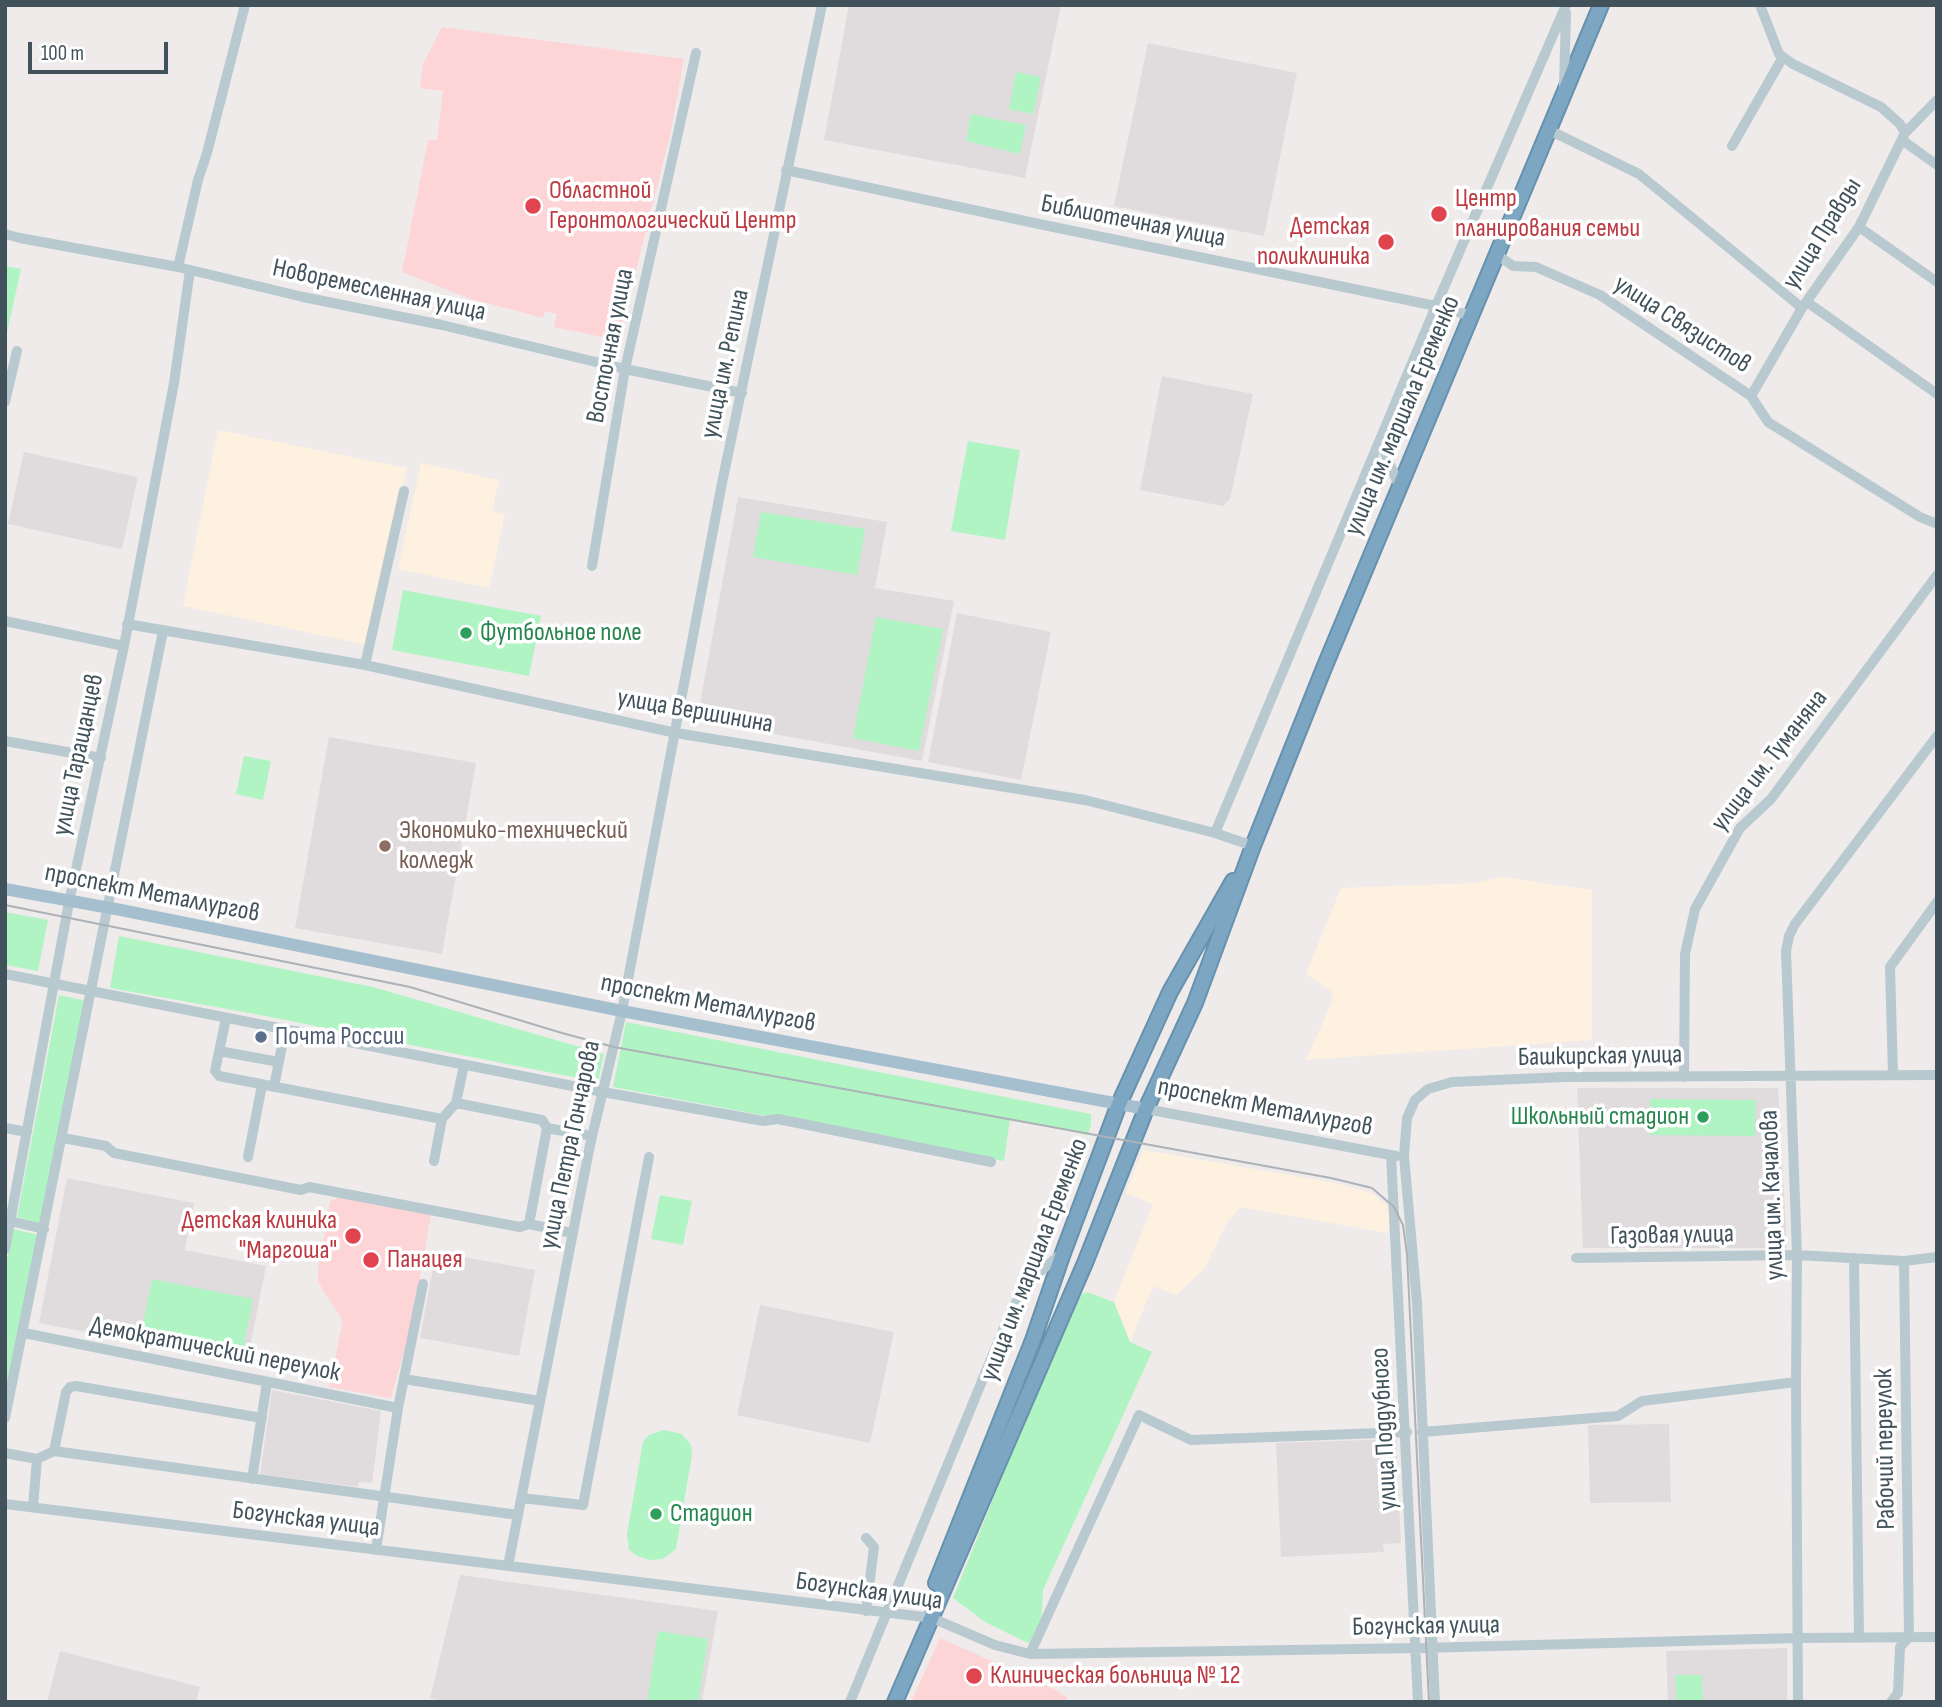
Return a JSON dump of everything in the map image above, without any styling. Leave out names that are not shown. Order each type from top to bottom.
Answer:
[{"type":"highway","name":"улица им. маршала Еременко","points":[[885,1702],[927,1617],[1085,1263],[1146,1109],[1195,1003],[1253,846],[1324,668],[1601,5]]},
{"type":"highway","name":"улица им. маршала Еременко","points":[[895,1702],[1033,1340],[1119,1104],[1170,992],[1253,846]]},
{"type":"highway","points":[[1170,992],[1179,991],[1195,1003]]},
{"type":"highway","points":[[1063,1253],[1068,1261],[1085,1263]]},
{"type":"main road","name":"проспект Металлургов","points":[[5,889],[622,1011],[1146,1109]]},
{"type":"street","points":[[178,267],[198,180],[245,5]]},
{"type":"street","name":"улица им. Репина","points":[[676,733],[722,483],[822,5]]},
{"type":"street","points":[[1760,5],[1772,42],[1779,54],[1881,107],[1900,124],[1904,136],[1937,165]]},
{"type":"street","points":[[1564,94],[1566,6]]},
{"type":"street","points":[[1216,833],[1436,306],[1566,6]]},
{"type":"street","name":"Восточная улица","points":[[592,566],[625,369],[696,53]]},
{"type":"street","points":[[1732,146],[1783,57]]},
{"type":"street","name":"улица Правды","points":[[1751,396],[1804,305],[1859,227],[1904,136],[1937,100]]},
{"type":"street","points":[[1549,130],[1640,174],[1804,305],[1937,394]]},
{"type":"street","name":"Библиотечная улица","points":[[786,170],[1436,306],[1472,316]]},
{"type":"street","points":[[1859,227],[1937,282]]},
{"type":"street","name":"Новоремесленная улица","points":[[5,234],[178,267],[742,393]]},
{"type":"street","name":"улица Связистов","points":[[1496,254],[1513,266],[1536,267],[1600,295],[1751,396],[1768,422],[1920,517],[1937,524]]},
{"type":"street","name":"улица Таращанцев","points":[[5,1249],[8,1220],[69,902],[124,646],[174,383],[190,270]]},
{"type":"street","points":[[5,402],[17,351]]},
{"type":"street","points":[[1380,441],[1400,488]]},
{"type":"street","points":[[365,665],[404,491]]},
{"type":"street","name":"улица им. Туманяна","points":[[1684,1077],[1685,954],[1695,909],[1740,828],[1771,799],[1937,575]]},
{"type":"street","points":[[5,621],[124,646]]},
{"type":"street","name":"улица Вершинина","points":[[127,624],[365,665],[676,733],[1085,800],[1216,833],[1253,846]]},
{"type":"street","points":[[5,1418],[163,631]]},
{"type":"street","name":"улица Петра Гончарова","points":[[508,1566],[572,1233],[622,1011],[676,733]]},
{"type":"street","name":"улица им. Качалова","points":[[1798,1702],[1797,1255],[1786,951],[1795,925],[1937,736]]},
{"type":"street","points":[[5,741],[101,758]]},
{"type":"street","points":[[1893,1075],[1889,967],[1937,902]]},
{"type":"street","points":[[5,974],[603,1092],[763,1121],[778,1119],[991,1162]]},
{"type":"street","points":[[226,1018],[215,1071],[219,1076],[442,1119]]},
{"type":"street","points":[[274,1087],[285,1030]]},
{"type":"street","points":[[219,1051],[279,1062]]},
{"type":"street","points":[[434,1161],[442,1119],[456,1104],[464,1065]]},
{"type":"street","name":"Башкирская улица","points":[[1411,1244],[1404,1156],[1407,1118],[1415,1100],[1428,1089],[1439,1085],[1452,1082],[1563,1077],[1937,1075]]},
{"type":"street","points":[[248,1157],[262,1085]]},
{"type":"street","points":[[456,1104],[542,1120],[547,1128],[529,1224]]},
{"type":"street","name":"проспект Металлургов","points":[[1146,1109],[1404,1156]]},
{"type":"street","points":[[5,1128],[27,1132]]},
{"type":"street","points":[[547,1128],[592,1136]]},
{"type":"street","points":[[63,1138],[106,1146],[114,1153],[301,1190],[309,1187],[520,1227],[529,1224],[572,1233]]},
{"type":"street","name":"улица Поддубного","points":[[1391,1155],[1407,1433],[1418,1702]]},
{"type":"street","points":[[521,1498],[583,1505],[649,1157]]},
{"type":"street","points":[[8,1220],[44,1229]]},
{"type":"street","name":"улица Поддубного","points":[[1411,1244],[1417,1303],[1435,1702]]},
{"type":"street","points":[[850,1702],[1010,1313],[1028,1282],[1063,1253]]},
{"type":"street","name":"Газовая улица","points":[[1576,1258],[1797,1255],[1904,1261],[1937,1257]]},
{"type":"street","points":[[1854,1258],[1859,1638]]},
{"type":"street","name":"Рабочий переулок","points":[[1891,1702],[1898,1693],[1900,1647],[1909,1637],[1904,1261]]},
{"type":"street","points":[[376,1550],[398,1408],[423,1284]]},
{"type":"street","name":"Демократический переулок","points":[[24,1333],[398,1408]]},
{"type":"street","points":[[404,1378],[540,1401]]},
{"type":"street","points":[[252,1479],[267,1382]]},
{"type":"street","points":[[1422,1432],[1618,1416],[1642,1401],[1796,1382]]},
{"type":"street","points":[[54,1451],[66,1392],[70,1387],[76,1386],[261,1418]]},
{"type":"street","points":[[1030,1654],[1139,1415],[1191,1440],[1407,1433]]},
{"type":"street","points":[[5,1453],[37,1459],[54,1451],[518,1516]]},
{"type":"street","points":[[33,1507],[37,1459]]},
{"type":"street","name":"Богунская улица","points":[[5,1504],[927,1617],[995,1645],[1030,1654],[1937,1637]]},
{"type":"street","points":[[866,1538],[874,1547],[866,1611]]},
{"type":"shaded area","points":[[849,5],[1061,5],[1025,178],[824,140]]},
{"type":"shaded area","name":"Областной Геронтологический Центр","points":[[442,27],[684,59],[670,136],[621,329],[607,338],[554,327],[557,314],[545,311],[543,318],[468,298],[402,272],[428,140],[437,140],[443,91],[420,88],[423,64]]},
{"type":"shaded area","points":[[1148,43],[1297,73],[1264,236],[1114,206]]},
{"type":"shaded area","points":[[1162,376],[1253,394],[1230,499],[1223,506],[1140,490]]},
{"type":"shaded area","points":[[218,430],[407,468],[367,645],[183,606]]},
{"type":"shaded area","points":[[24,452],[138,477],[122,549],[8,524]]},
{"type":"shaded area","points":[[421,463],[499,480],[492,511],[505,514],[489,588],[398,569]]},
{"type":"shaded area","points":[[738,497],[887,522],[875,588],[954,601],[922,761],[697,720]]},
{"type":"shaded area","points":[[957,613],[1051,632],[1021,780],[928,762]]},
{"type":"shaded area","name":"Экономико-технический колледж","points":[[329,737],[476,763],[442,954],[295,928]]},
{"type":"shaded area","points":[[1501,877],[1592,890],[1592,1040],[1306,1060],[1333,999],[1331,991],[1306,974],[1341,888],[1475,883]]},
{"type":"shaded area","points":[[1577,1088],[1778,1088],[1787,1248],[1583,1248]]},
{"type":"shaded area","points":[[1143,1150],[1331,1182],[1372,1193],[1391,1209],[1388,1233],[1240,1207],[1226,1224],[1205,1268],[1176,1295],[1153,1286],[1130,1342],[1114,1302],[1153,1204],[1126,1193]]},
{"type":"shaded area","points":[[67,1178],[194,1203],[185,1250],[266,1266],[247,1362],[39,1323]]},
{"type":"shaded area","points":[[339,1197],[431,1215],[412,1322],[391,1398],[329,1387],[342,1326],[341,1318],[318,1282],[318,1270],[330,1202]]},
{"type":"shaded area","points":[[436,1252],[535,1270],[519,1356],[420,1338]]},
{"type":"shaded area","points":[[760,1305],[894,1332],[870,1443],[737,1415]]},
{"type":"shaded area","points":[[272,1390],[381,1411],[372,1483],[359,1482],[358,1487],[260,1474]]},
{"type":"shaded area","points":[[1669,1424],[1671,1502],[1590,1503],[1588,1425]]},
{"type":"shaded area","points":[[1396,1439],[1401,1543],[1383,1544],[1384,1552],[1281,1557],[1276,1443]]},
{"type":"shaded area","points":[[460,1575],[718,1611],[702,1702],[443,1702],[430,1698]]},
{"type":"shaded area","name":"Клиническая больница № 12","points":[[940,1638],[1054,1689],[1067,1697],[1067,1702],[911,1702]]},
{"type":"shaded area","points":[[1787,1648],[1787,1702],[1668,1702],[1666,1651]]},
{"type":"shaded area","points":[[60,1651],[200,1687],[196,1702],[47,1702]]},
{"type":"green space","points":[[1016,72],[1041,77],[1033,114],[1009,109]]},
{"type":"green space","points":[[971,114],[1026,125],[1020,154],[966,141]]},
{"type":"green space","points":[[5,266],[21,269],[7,333],[5,333]]},
{"type":"green space","points":[[968,441],[1020,450],[1005,540],[951,531]]},
{"type":"green space","points":[[761,512],[865,529],[857,575],[753,557]]},
{"type":"green space","name":"Футбольное поле","points":[[403,590],[541,616],[529,676],[392,650]]},
{"type":"green space","points":[[876,617],[943,629],[919,751],[853,738]]},
{"type":"green space","points":[[244,756],[271,761],[263,800],[236,794]]},
{"type":"green space","points":[[5,912],[48,920],[38,971],[5,965]]},
{"type":"green space","points":[[119,936],[373,987],[604,1054],[598,1082],[110,988]]},
{"type":"green space","points":[[59,995],[87,1001],[42,1224],[17,1217]]},
{"type":"green space","points":[[626,1022],[1091,1114],[1091,1125],[1088,1135],[1010,1119],[1004,1161],[613,1087]]},
{"type":"green space","name":"Школьный стадион","points":[[1650,1099],[1756,1100],[1755,1136],[1650,1135]]},
{"type":"green space","points":[[660,1195],[692,1201],[683,1245],[651,1239]]},
{"type":"green space","points":[[13,1229],[39,1235],[5,1399],[5,1270]]},
{"type":"green space","points":[[152,1279],[253,1299],[243,1350],[142,1330]]},
{"type":"green space","points":[[1087,1292],[1114,1302],[1130,1342],[1152,1352],[1043,1590],[1040,1640],[1028,1643],[985,1622],[953,1598],[1075,1297]]},
{"type":"green space","name":"Стадион","points":[[664,1430],[682,1434],[691,1445],[692,1455],[676,1549],[663,1559],[649,1560],[629,1550],[627,1534],[643,1442],[649,1435]]},
{"type":"green space","points":[[658,1631],[708,1639],[698,1702],[647,1702]]},
{"type":"green space","points":[[1675,1675],[1702,1675],[1703,1702],[1677,1702]]},
{"type":"tram line","points":[[5,905],[410,987],[614,1047],[1331,1178],[1372,1188],[1394,1207],[1403,1225],[1407,1254],[1429,1702]]},
{"type":"place","name":"Областной Геронтологический Центр","points":[[533,206]]},
{"type":"place","name":"Центр планирования семьи","points":[[1439,214]]},
{"type":"place","name":"Детская поликлиника","points":[[1386,242]]},
{"type":"place","name":"Футбольное поле","points":[[466,633]]},
{"type":"place","name":"Экономико-технический колледж","points":[[385,846]]},
{"type":"place","name":"Почта России","points":[[261,1037]]},
{"type":"place","name":"Школьный стадион","points":[[1703,1117]]},
{"type":"place","name":"Детская клиника \"Маргоша\"","points":[[353,1236]]},
{"type":"place","name":"Панацея","points":[[371,1260]]},
{"type":"place","name":"Стадион","points":[[656,1514]]},
{"type":"place","name":"Клиническая больница № 12","points":[[974,1676]]}]
